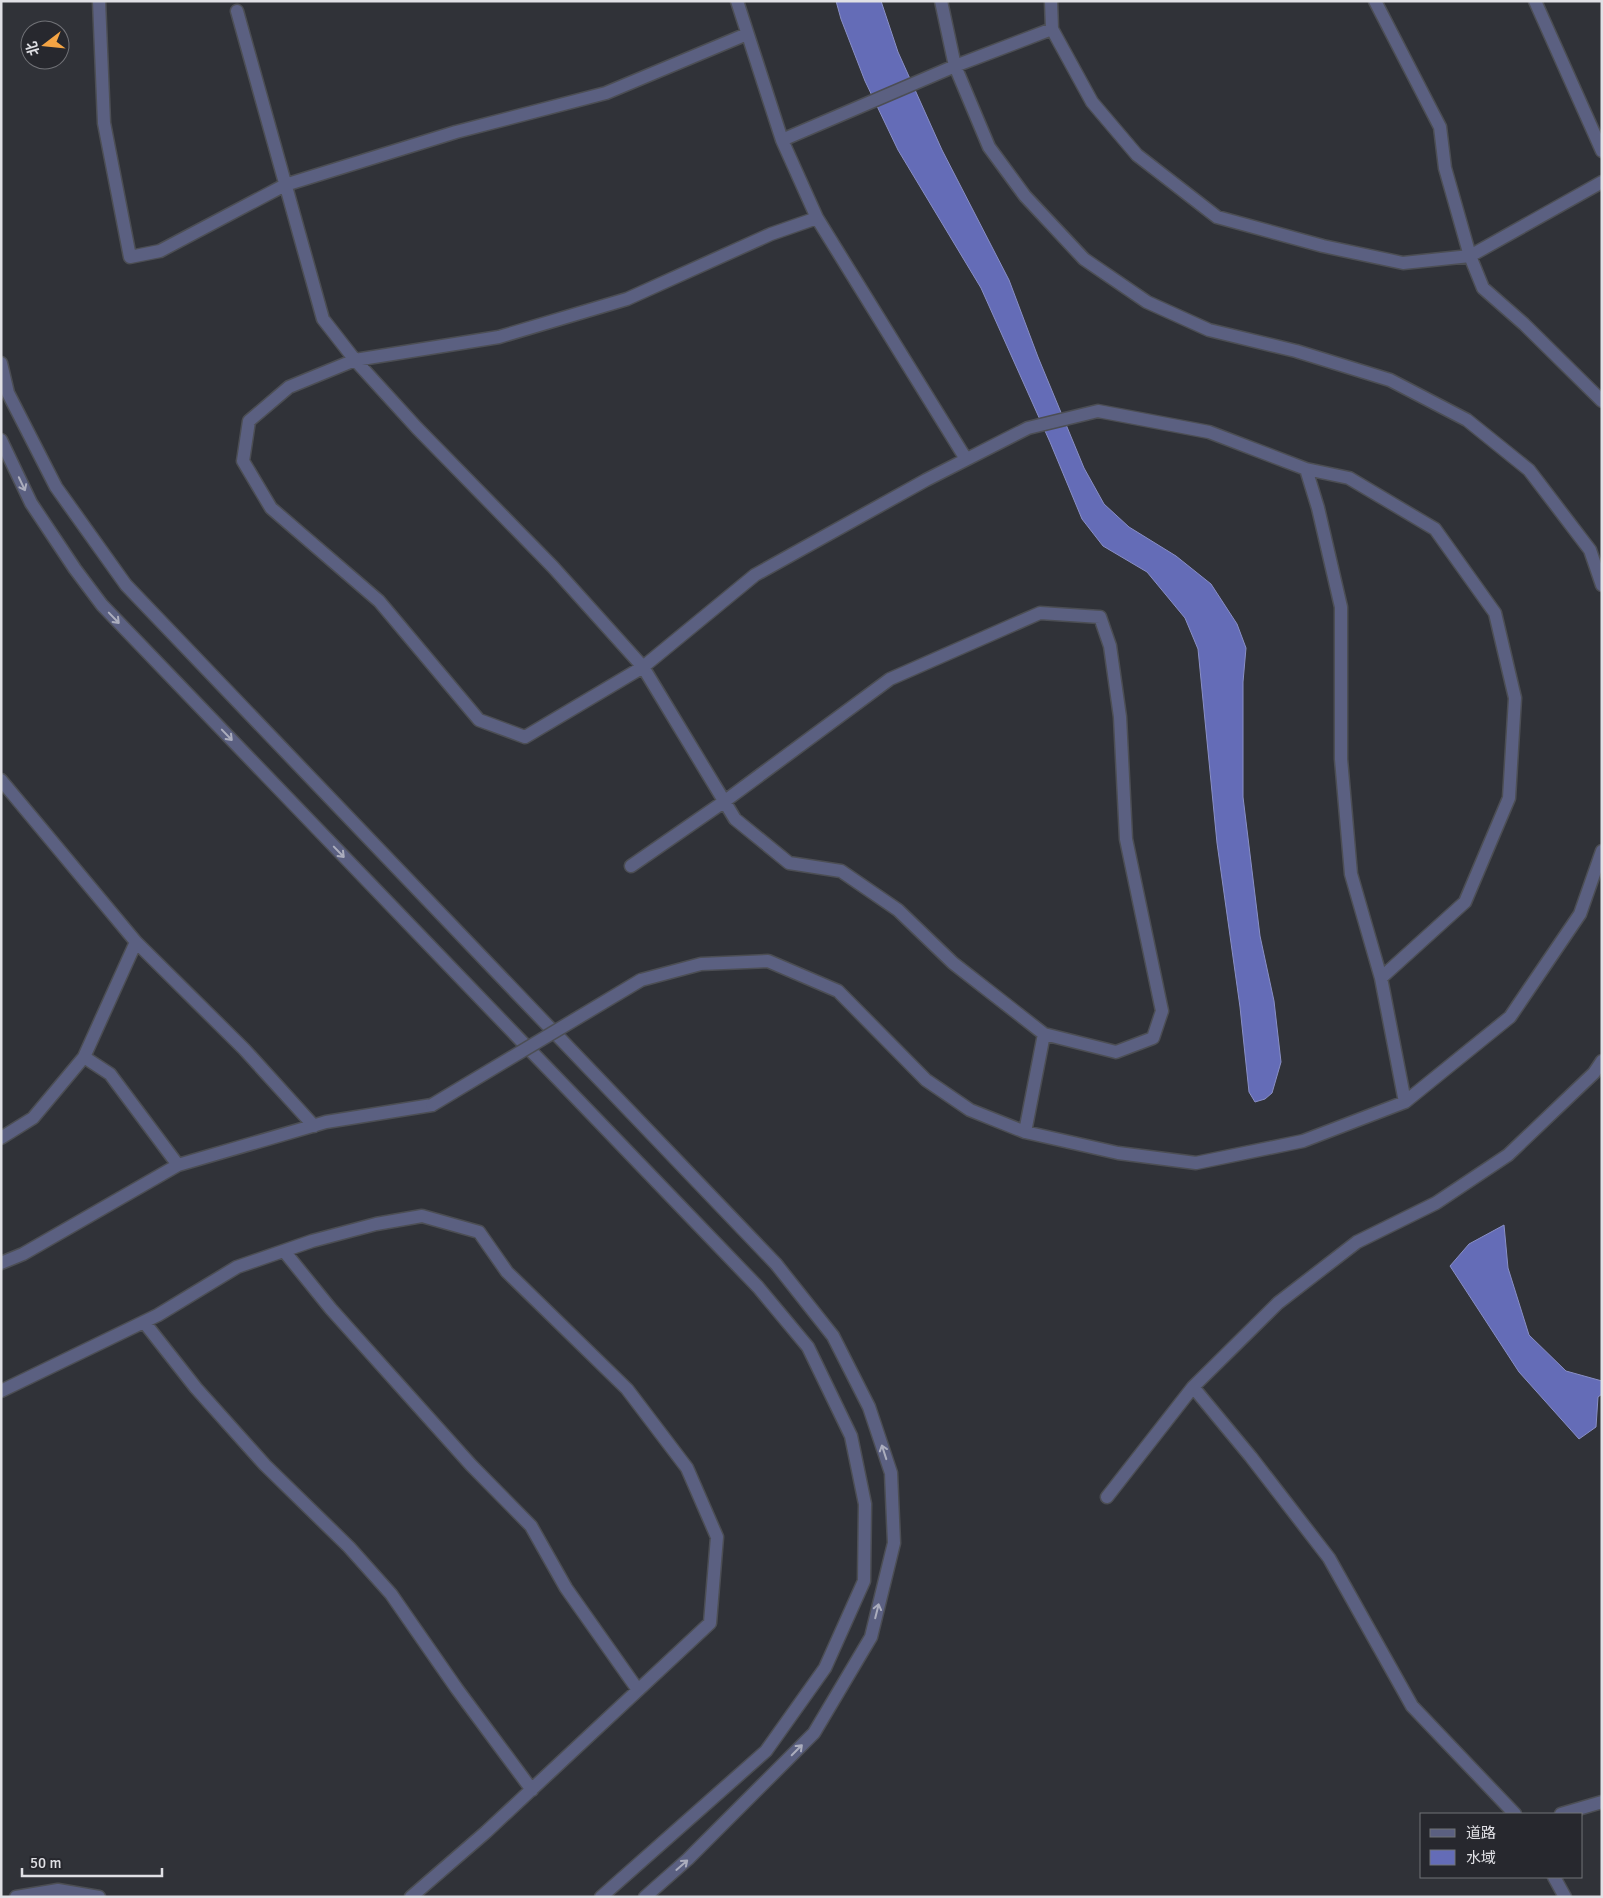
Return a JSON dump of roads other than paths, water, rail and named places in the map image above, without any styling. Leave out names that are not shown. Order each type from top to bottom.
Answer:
[{"type":"street","points":[[98,1],[104,123],[130,257],[160,252],[285,185],[456,132],[606,93],[747,34]]},
{"type":"street","points":[[737,1],[782,140],[817,218],[966,459]]},
{"type":"street","points":[[941,1],[955,66],[990,147],[1025,196],[1084,259],[1147,302],[1209,330],[1296,351],[1390,380],[1467,420],[1529,470],[1596,548],[1602,585]]},
{"type":"street","points":[[1051,1],[1052,29],[1092,102],[1136,155],[1217,217],[1324,246],[1403,263],[1470,256],[1602,182]]},
{"type":"street","points":[[1375,1],[1440,127],[1445,168],[1470,256],[1483,288],[1524,324],[1602,401]]},
{"type":"street","points":[[1535,1],[1602,151]]},
{"type":"street","points":[[237,11],[323,318],[355,360],[417,428],[553,567],[644,667],[725,801],[735,819],[789,863],[841,871],[898,910],[953,962],[1044,1034],[1116,1052],[1153,1038],[1162,1011],[1126,838],[1120,717],[1110,646],[1100,617],[1040,613],[890,679],[725,801],[631,866]]},
{"type":"street","points":[[782,140],[866,106],[955,66],[1052,29]]},
{"type":"street","points":[[817,218],[771,234],[627,299],[499,337],[355,360],[289,387],[249,421],[243,461],[270,508],[379,600],[479,720],[525,738],[644,667],[755,575],[966,459],[1028,428],[1098,411],[1209,432],[1306,468],[1349,478],[1435,529],[1495,613],[1515,698],[1509,798],[1466,902],[1381,978]]},
{"type":"street","points":[[1,363],[8,393],[56,487],[126,585],[776,1264],[833,1336],[869,1407],[891,1473],[894,1543],[871,1637],[814,1733],[688,1859],[645,1897]]},
{"type":"street","points":[[1,440],[30,503],[102,605],[758,1287],[808,1347],[851,1436],[865,1504],[864,1581],[825,1668],[766,1750],[601,1897]]},
{"type":"street","points":[[1306,468],[1318,508],[1341,607],[1342,759],[1351,874],[1381,978],[1404,1102]]},
{"type":"street","points":[[1,780],[136,942],[244,1049],[314,1126]]},
{"type":"street","points":[[1,1263],[23,1254],[178,1165],[314,1126],[432,1105],[640,980],[702,964],[768,961],[838,991],[926,1080],[970,1110],[1025,1132],[1118,1153],[1196,1162],[1303,1141],[1404,1102],[1510,1017],[1580,914],[1602,851]]},
{"type":"street","points":[[1,1138],[33,1118],[84,1057],[136,942]]},
{"type":"street","points":[[1025,1132],[1044,1034]]},
{"type":"street","points":[[84,1057],[110,1074],[178,1165]]},
{"type":"street","points":[[1107,1497],[1193,1387],[1278,1303],[1357,1242],[1436,1202],[1508,1155],[1594,1073],[1602,1061]]},
{"type":"street","points":[[1,1391],[158,1315],[237,1267],[312,1241],[376,1224],[422,1216],[478,1232],[507,1272],[627,1389],[687,1468],[717,1536],[710,1623],[532,1790],[411,1897]]},
{"type":"street","points":[[284,1251],[331,1309],[471,1464],[531,1526],[566,1588],[638,1690]]},
{"type":"street","points":[[144,1322],[202,1395],[265,1464],[349,1547],[391,1594],[457,1689],[532,1790]]},
{"type":"street","points":[[1193,1387],[1329,1558],[1412,1706],[1514,1813]]},
{"type":"street","points":[[1564,1813],[1602,1802]]},
{"type":"street","points":[[1555,1878],[1566,1897]]},
{"type":"street","points":[[16,1897],[58,1890],[99,1897]]},
{"type":"water","points":[[836,1],[881,1],[898,52],[942,150],[1009,280],[1038,357],[1084,468],[1104,504],[1129,527],[1176,556],[1211,584],[1237,624],[1246,648],[1243,682],[1243,797],[1260,936],[1274,1001],[1281,1062],[1272,1093],[1265,1099],[1255,1102],[1249,1092],[1240,1007],[1217,843],[1198,649],[1185,618],[1147,572],[1103,546],[1082,519],[1050,442],[981,288],[898,150],[865,81]]},
{"type":"water","points":[[1504,1225],[1508,1268],[1529,1335],[1566,1371],[1602,1381],[1602,1394],[1598,1397],[1596,1427],[1579,1439],[1519,1372],[1450,1266],[1469,1244]]}]
